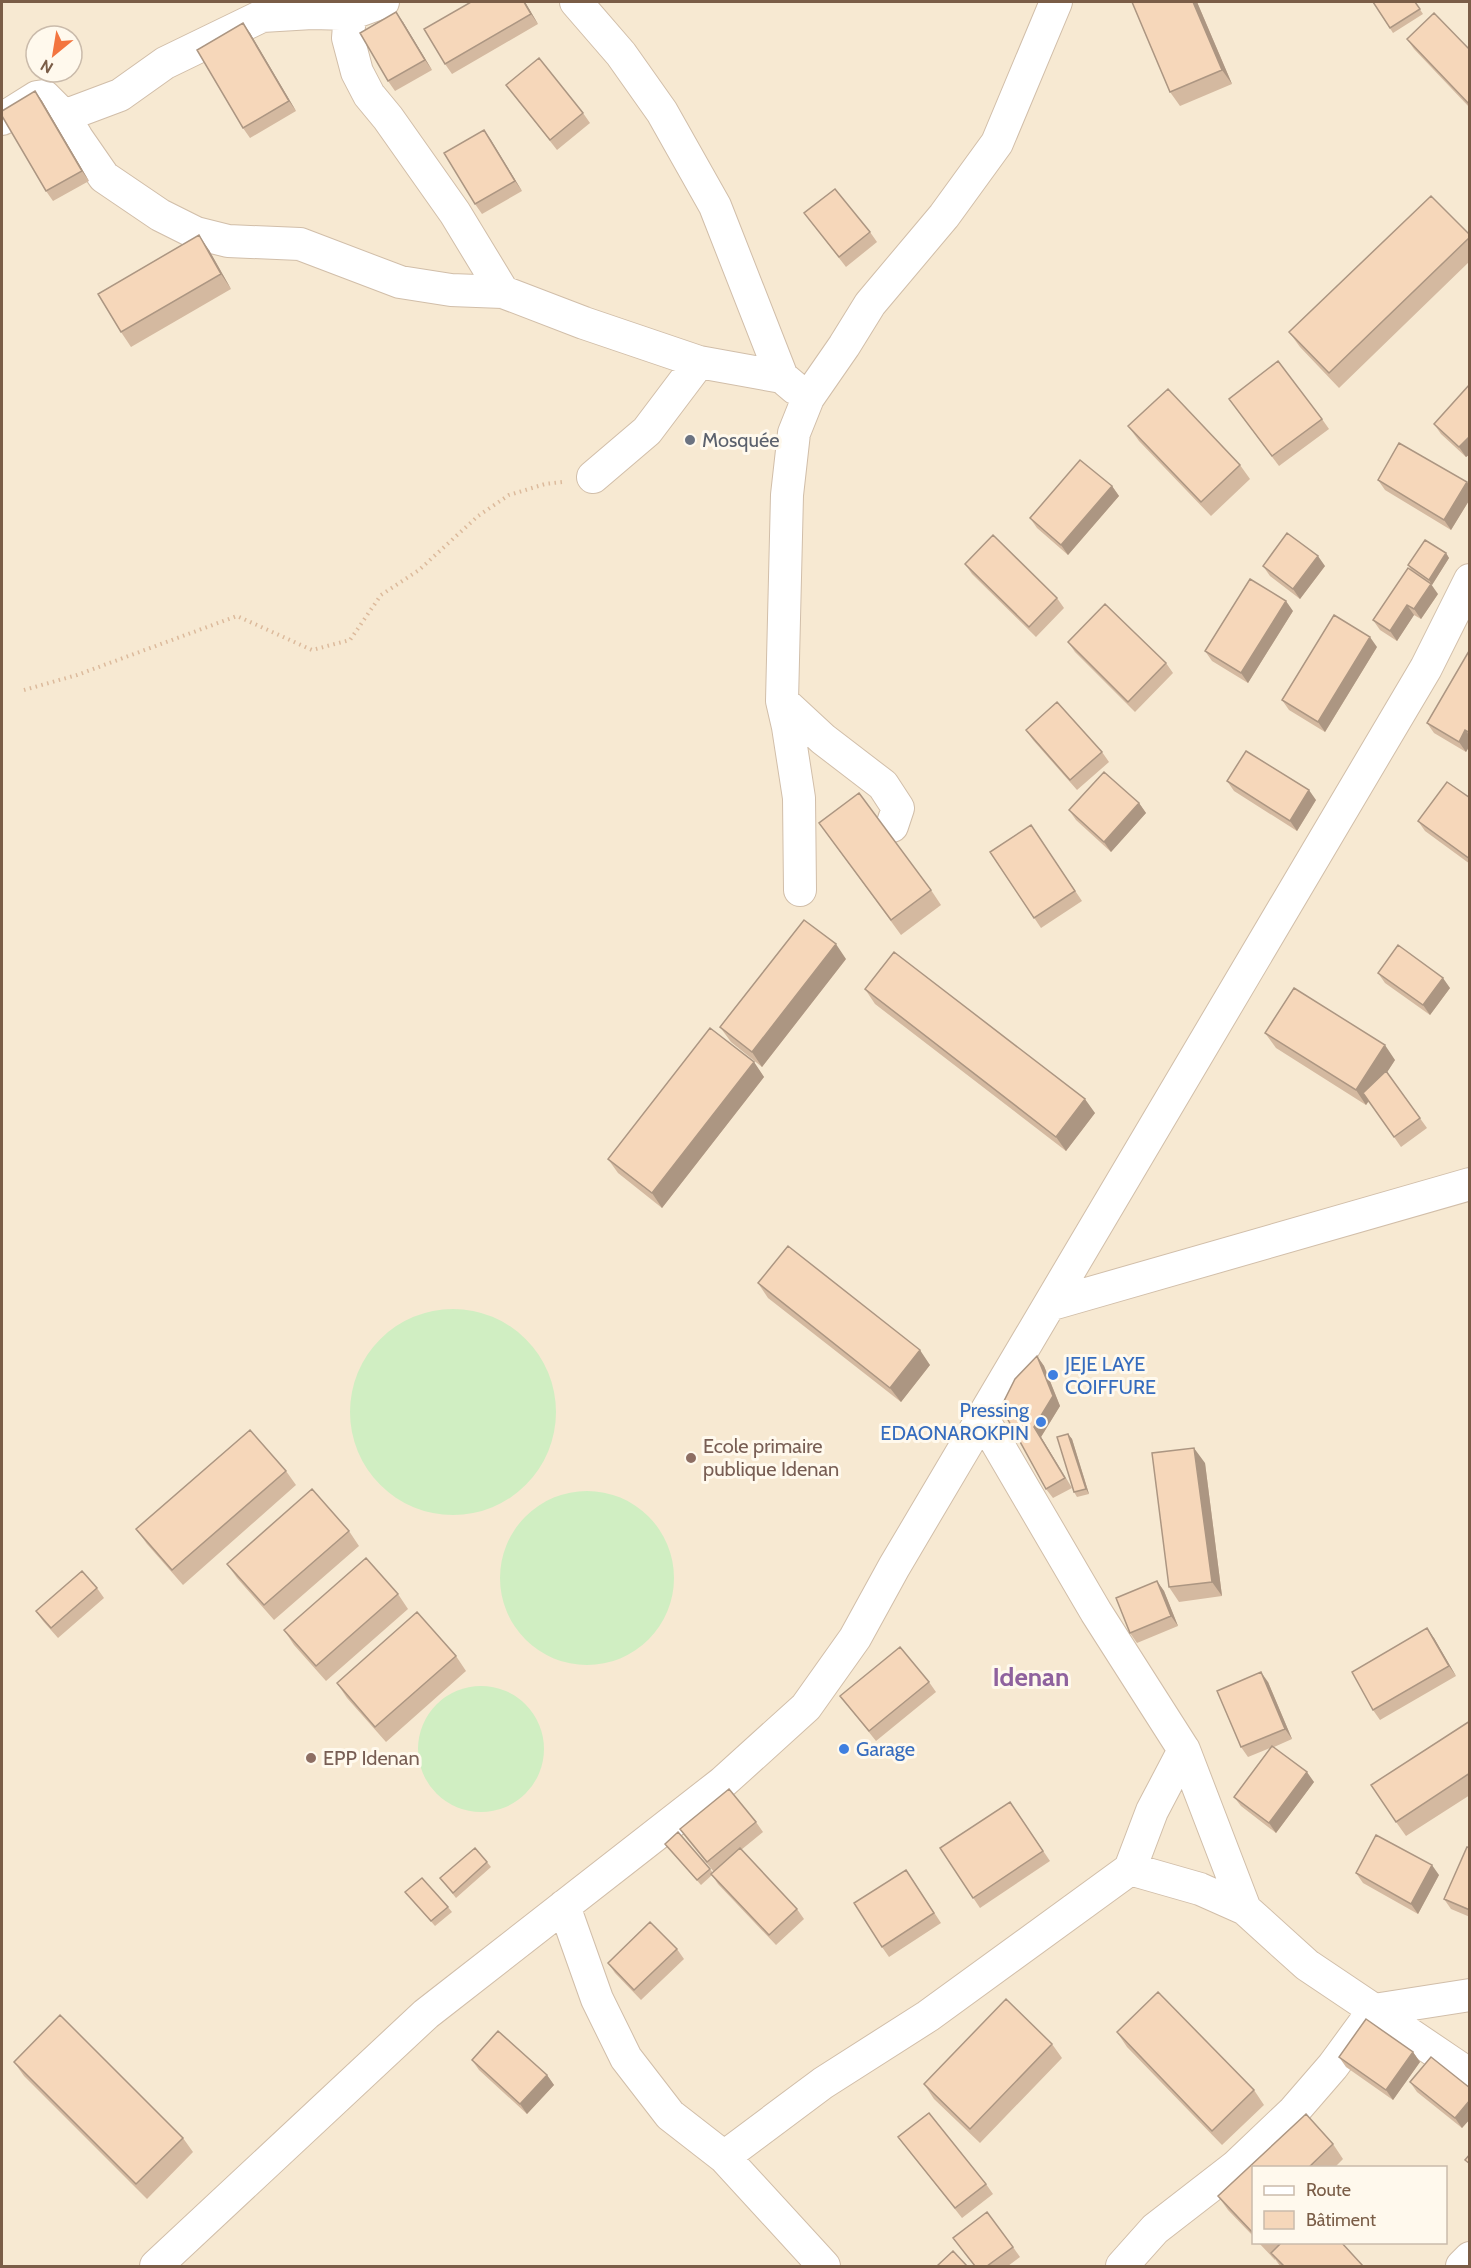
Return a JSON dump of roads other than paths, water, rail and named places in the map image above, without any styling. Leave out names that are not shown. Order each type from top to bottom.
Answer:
[{"type":"street","points":[[64,116],[120,95],[165,63],[262,16],[312,13],[350,14],[383,2]]},
{"type":"street","points":[[576,2],[621,54],[662,112],[715,206],[782,377]]},
{"type":"street","points":[[800,890],[799,798],[782,701],[787,495],[794,433],[808,398],[870,304],[944,216],[997,143],[1056,2]]},
{"type":"street","points":[[350,14],[348,38],[357,72],[369,95],[388,118],[455,213],[503,292]]},
{"type":"street","points":[[2,118],[37,97],[44,96],[64,116],[104,177],[160,215],[196,233],[228,241],[300,244],[400,282],[451,290],[503,292],[584,323],[699,362],[782,377],[808,398]]},
{"type":"street","points":[[593,477],[646,431],[699,362]]},
{"type":"street","points":[[156,2266],[426,2014],[722,1783],[806,1707],[855,1638],[894,1567],[1052,1304],[1426,668],[1470,580]]},
{"type":"street","points":[[782,701],[823,739],[883,785],[898,808],[892,826]]},
{"type":"street","points":[[1052,1304],[1470,1184]]},
{"type":"street","points":[[983,1419],[1096,1612],[1184,1750],[1245,1909]]},
{"type":"street","points":[[724,2157],[823,2083],[928,2016],[1130,1869],[1152,1811],[1184,1750]]},
{"type":"street","points":[[1130,1869],[1200,1889],[1245,1909],[1307,1965],[1470,2075]]},
{"type":"street","points":[[564,1906],[597,2000],[626,2058],[670,2115],[724,2157],[824,2266]]},
{"type":"street","points":[[1122,2266],[1155,2229],[1235,2167],[1294,2111],[1333,2066],[1374,2010],[1470,1995]]},
{"type":"street","points":[[1462,2266],[1470,2258]]},
{"type":"place","name":"Mosquée","points":[[690,440]]},
{"type":"place","name":"JEJE LAYE COIFFURE","points":[[1053,1375]]},
{"type":"place","name":"Pressing EDAONAROKPIN","points":[[1041,1422]]},
{"type":"place","name":"Ecole primaire publique Idenan","points":[[691,1458]]},
{"type":"place","name":"Garage","points":[[844,1749]]},
{"type":"place","name":"EPP Idenan","points":[[311,1758]]},
{"type":"district","name":"Idenan","points":[[1031,1677]]}]
